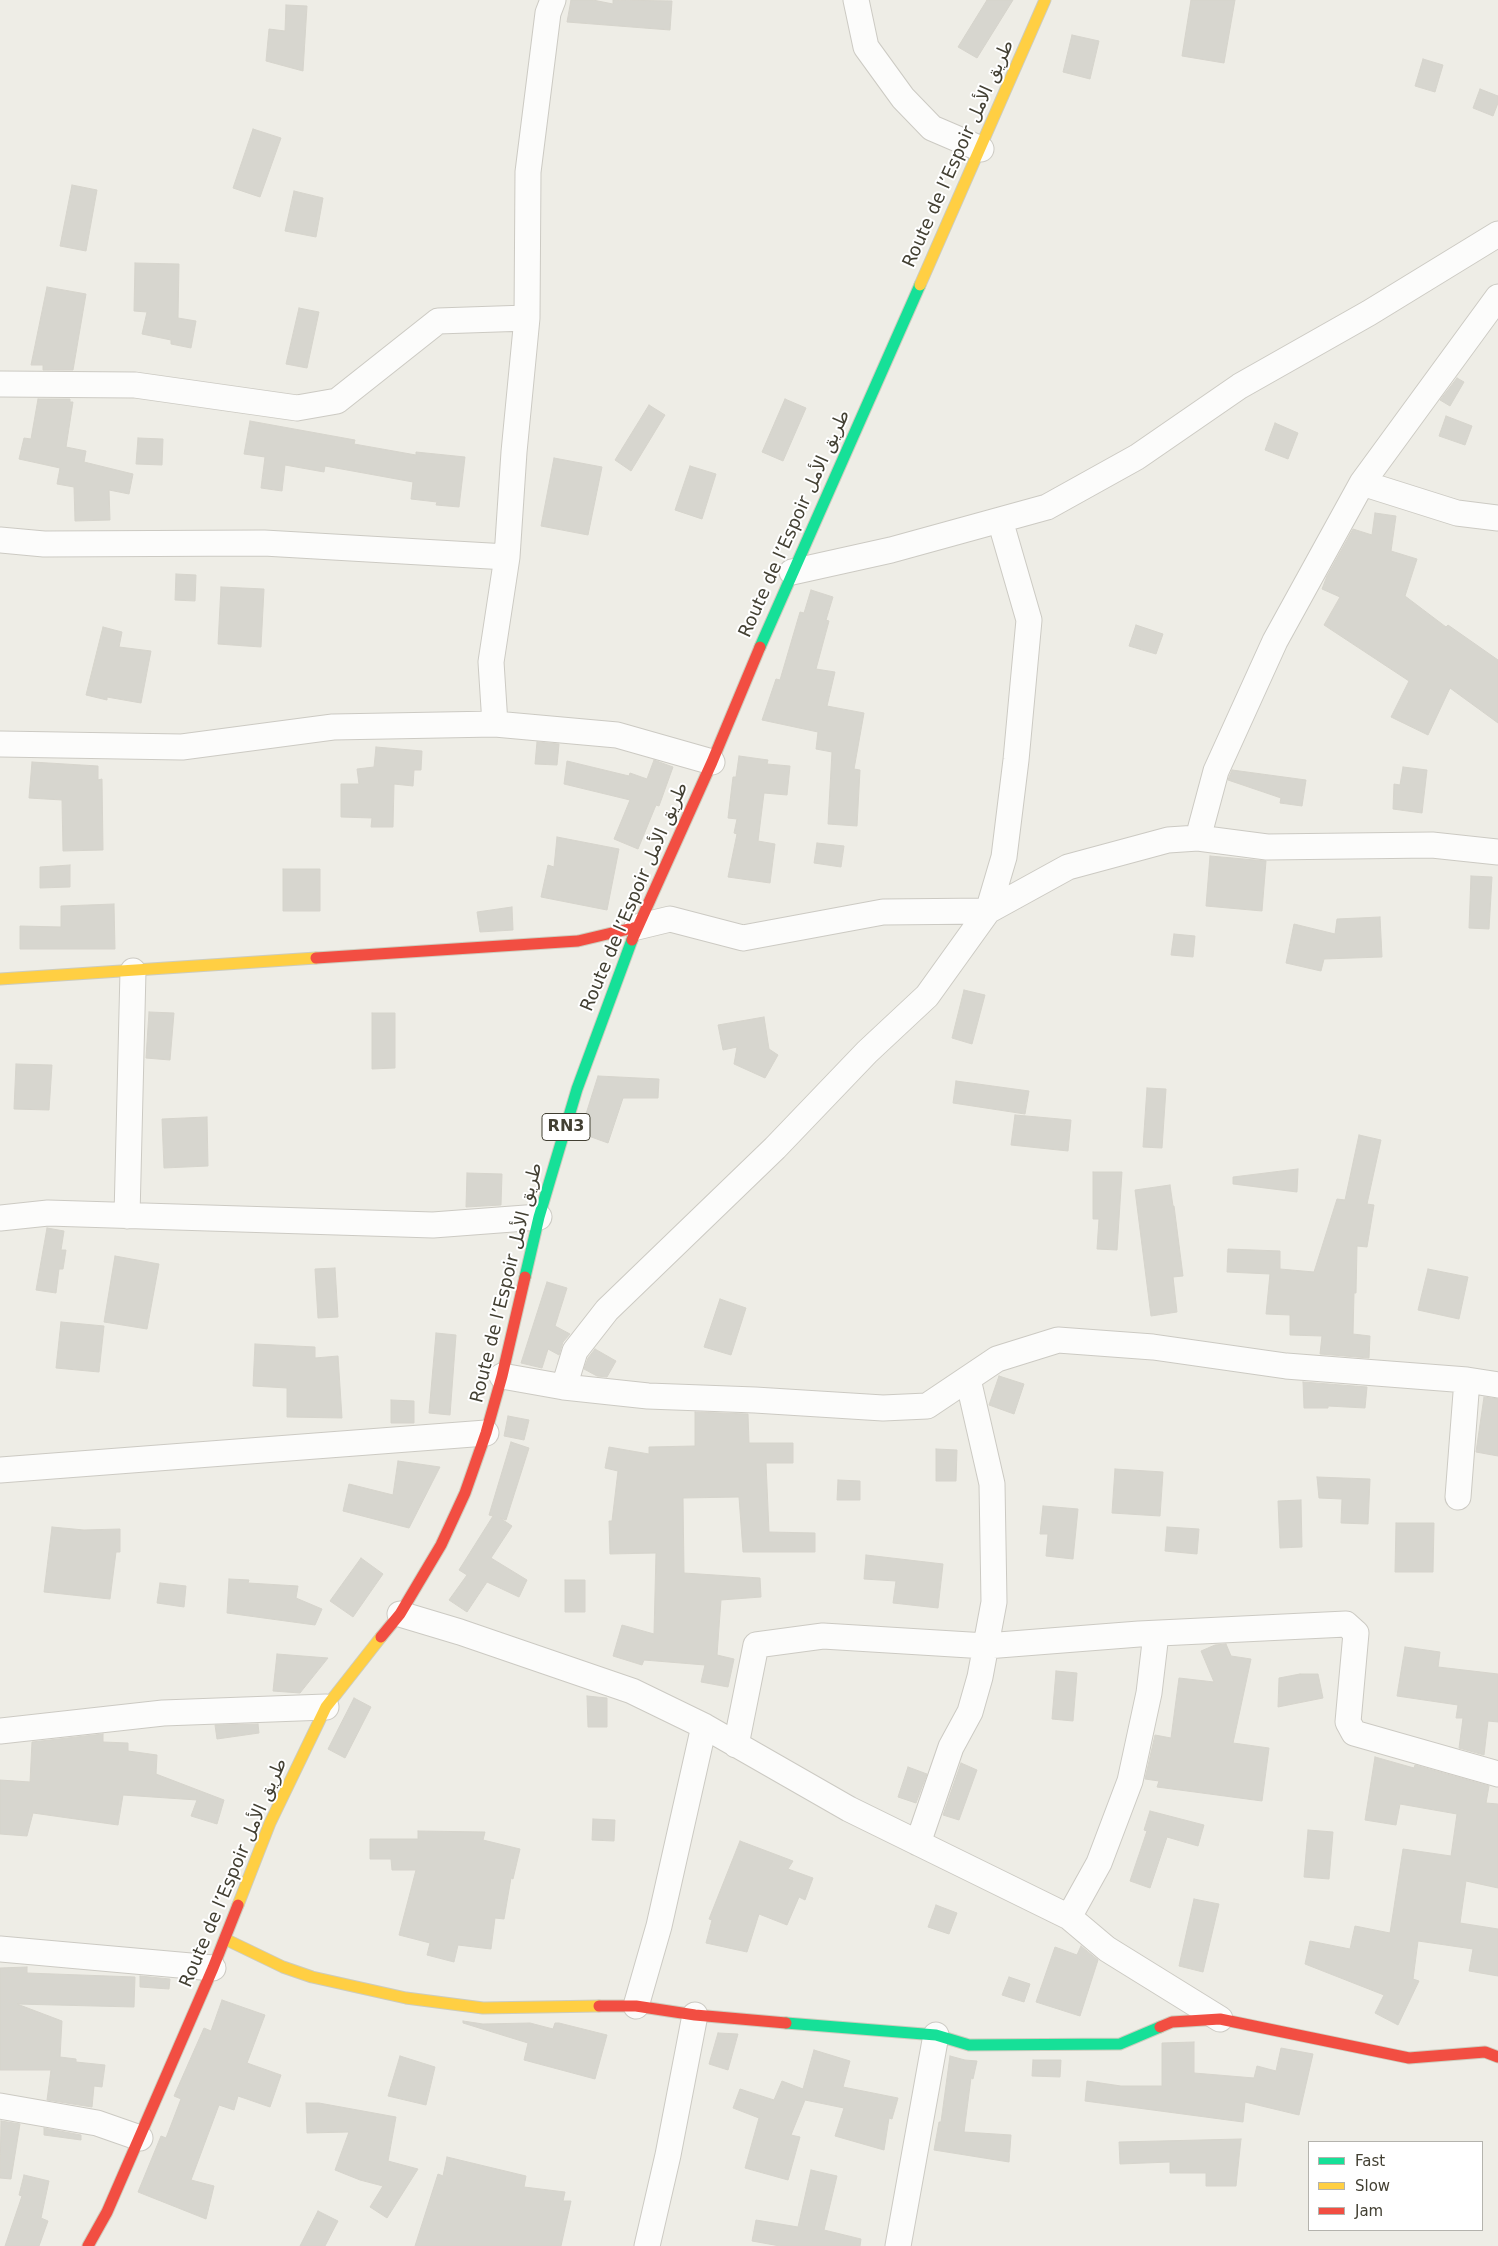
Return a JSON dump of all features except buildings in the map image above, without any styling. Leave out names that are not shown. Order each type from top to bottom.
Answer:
[{"type":"main road","name":"Route de l’Espoir طريق الأمل","points":[[88,2246],[107,2212],[140,2138],[225,1939],[270,1823],[326,1707],[356,1666],[400,1614],[441,1545],[464,1493],[486,1433],[502,1376],[539,1217],[577,1089],[637,928],[712,762],[792,572],[981,149],[1045,0]]},
{"type":"main road","points":[[0,979],[578,941],[637,928]]},
{"type":"main road","points":[[225,1939],[283,1967],[312,1977],[406,1998],[483,2008],[636,2006],[695,2015],[936,2035],[969,2045],[1120,2044],[1172,2022],[1220,2019],[1409,2058],[1485,2052],[1498,2056]]},
{"type":"street","points":[[495,724],[491,662],[508,557],[515,443],[527,318],[528,172],[548,14],[553,0]]},
{"type":"street","points":[[856,0],[866,47],[903,98],[932,128],[981,149]]},
{"type":"street","points":[[792,572],[891,550],[1047,507],[1137,458],[1240,386],[1369,312],[1498,234]]},
{"type":"street","points":[[1198,838],[1216,771],[1275,641],[1362,484],[1463,342],[1498,297]]},
{"type":"street","points":[[0,384],[135,385],[297,408],[337,401],[438,321],[527,318]]},
{"type":"street","points":[[1362,484],[1457,513],[1498,518]]},
{"type":"street","points":[[564,1387],[574,1351],[607,1310],[775,1148],[867,1052],[927,996],[988,911],[1004,857],[1016,760],[1028,620],[1000,520]]},
{"type":"street","points":[[0,540],[44,544],[264,543],[508,557]]},
{"type":"street","points":[[0,744],[182,747],[333,727],[495,724],[616,735],[712,762]]},
{"type":"street","points":[[637,928],[670,919],[743,938],[883,912],[988,911],[1068,867],[1168,840],[1198,838],[1267,847],[1432,846],[1498,852]]},
{"type":"street","points":[[127,1216],[133,971]]},
{"type":"street","points":[[0,1218],[48,1213],[433,1224],[539,1217]]},
{"type":"street","points":[[502,1376],[564,1387],[648,1396],[883,1408],[927,1406],[997,1359],[1058,1340],[1153,1348],[1286,1366],[1467,1380],[1498,1385]]},
{"type":"street","points":[[918,1843],[951,1747],[970,1712],[980,1678],[994,1602],[992,1484],[968,1379]]},
{"type":"street","points":[[1458,1497],[1467,1380]]},
{"type":"street","points":[[0,1470],[486,1433]]},
{"type":"street","points":[[400,1614],[460,1632],[632,1691],[704,1726],[849,1809],[1070,1916],[1107,1949],[1220,2019]]},
{"type":"street","points":[[736,1745],[756,1645],[823,1636],[986,1646],[1156,1634],[1346,1624],[1356,1633],[1348,1722],[1354,1733],[1498,1774]]},
{"type":"street","points":[[1070,1916],[1099,1863],[1130,1781],[1149,1693],[1156,1634]]},
{"type":"street","points":[[0,1731],[163,1713],[326,1707]]},
{"type":"street","points":[[636,2006],[660,1926],[704,1726]]},
{"type":"street","points":[[0,1949],[213,1968]]},
{"type":"street","points":[[647,2246],[668,2155],[695,2015]]},
{"type":"street","points":[[898,2246],[936,2035]]},
{"type":"street","points":[[0,2106],[97,2123],[140,2138]]},
{"type":"traffic: fast","points":[[760,647],[920,285]]},
{"type":"traffic: fast","points":[[525,1277],[539,1217],[577,1089],[632,940]]},
{"type":"traffic: fast","points":[[786,2023],[936,2035],[969,2045],[1120,2044],[1160,2027]]},
{"type":"traffic: slow","points":[[920,285],[1045,0]]},
{"type":"traffic: slow","points":[[0,979],[316,958]]},
{"type":"traffic: slow","points":[[238,1905],[270,1823],[326,1707],[381,1637]]},
{"type":"traffic: slow","points":[[225,1939],[283,1967],[312,1977],[406,1998],[483,2008],[599,2006]]},
{"type":"traffic: jam","points":[[632,940],[712,762],[760,647]]},
{"type":"traffic: jam","points":[[316,958],[578,941],[637,927]]},
{"type":"traffic: jam","points":[[381,1637],[400,1614],[441,1545],[465,1493],[486,1433],[502,1376],[525,1277]]},
{"type":"traffic: jam","points":[[88,2246],[107,2212],[213,1968],[238,1905]]},
{"type":"traffic: jam","points":[[599,2006],[636,2006],[695,2015],[786,2023]]},
{"type":"traffic: jam","points":[[1160,2027],[1172,2022],[1220,2019],[1409,2058],[1485,2052],[1498,2057]]}]
